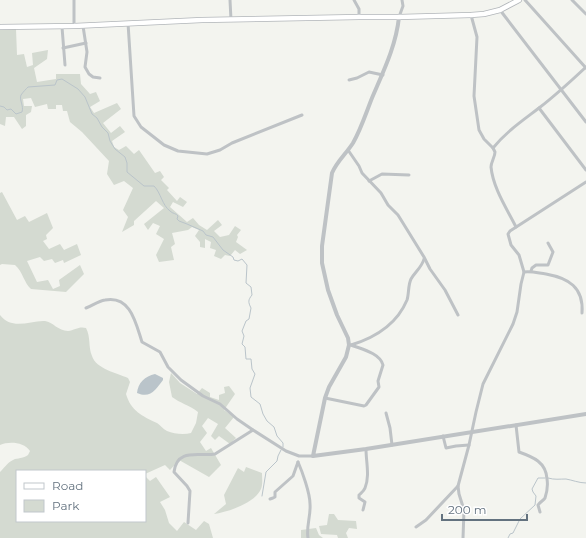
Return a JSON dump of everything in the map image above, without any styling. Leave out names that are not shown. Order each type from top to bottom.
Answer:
[{"type":"main road","points":[[0,27],[471,15],[484,14],[500,10],[519,0]]},
{"type":"street","points":[[74,0],[74,26]]},
{"type":"street","points":[[230,0],[231,20]]},
{"type":"street","points":[[354,0],[359,9],[359,17]]},
{"type":"street","points":[[313,456],[325,398],[329,387],[346,357],[350,345],[328,290],[321,257],[332,173],[338,162],[348,150],[361,127],[383,75],[397,35],[402,0]]},
{"type":"street","points":[[493,148],[518,122],[539,108],[586,68],[525,0]]},
{"type":"street","points":[[572,0],[586,14]]},
{"type":"street","points":[[500,10],[586,122]]},
{"type":"street","points":[[471,15],[477,37],[474,96],[479,130],[484,139],[496,152],[491,164],[495,181],[499,193],[516,227]]},
{"type":"street","points":[[128,23],[134,116],[141,127],[164,145],[178,151],[207,154],[220,150],[232,143],[302,115]]},
{"type":"street","points":[[62,26],[65,65]]},
{"type":"street","points":[[83,26],[87,54],[85,65],[86,70],[93,77],[100,78]]},
{"type":"street","points":[[63,48],[86,43]]},
{"type":"street","points":[[349,80],[369,72],[383,75]]},
{"type":"street","points":[[539,108],[586,170]]},
{"type":"street","points":[[348,150],[362,173],[398,215],[430,269],[445,290],[458,315]]},
{"type":"street","points":[[369,181],[384,173],[409,176]]},
{"type":"street","points":[[463,538],[464,510],[458,486],[483,384],[500,353],[517,312],[524,272],[519,255],[511,245],[509,238],[510,231],[586,182]]},
{"type":"street","points":[[531,272],[532,268],[536,265],[548,265],[553,252],[548,243]]},
{"type":"street","points":[[350,345],[377,334],[398,316],[408,295],[411,279],[422,266],[424,257]]},
{"type":"street","points":[[524,272],[554,276],[571,282],[582,300],[582,313]]},
{"type":"street","points":[[86,308],[106,300],[115,300],[125,304],[135,320],[142,342],[160,352],[172,372],[203,396],[220,404],[237,419],[253,430],[286,451],[299,456],[313,456],[366,449],[586,414]]},
{"type":"street","points":[[325,398],[364,406],[377,391],[383,362],[378,356],[350,345]]},
{"type":"street","points":[[386,413],[392,445]]},
{"type":"street","points":[[516,425],[519,452],[538,461],[546,472],[548,488],[545,499],[538,505],[540,512]]},
{"type":"street","points":[[188,523],[190,490],[174,472],[176,465],[189,454],[215,454],[253,430]]},
{"type":"street","points":[[443,436],[446,448],[469,445]]},
{"type":"street","points":[[363,510],[365,502],[359,498],[359,495],[365,490],[367,472],[366,449]]},
{"type":"street","points":[[270,499],[275,497],[275,492],[293,476],[299,456]]},
{"type":"street","points":[[298,462],[302,471],[310,504],[307,525],[308,538]]},
{"type":"street","points":[[416,527],[426,520],[458,486]]},
{"type":"green space","points":[[0,25],[16,29],[17,55],[24,54],[27,67],[33,65],[32,53],[48,50],[47,59],[34,68],[37,82],[56,79],[56,74],[80,74],[81,84],[90,94],[96,92],[100,101],[90,107],[94,113],[117,103],[121,109],[103,123],[111,133],[120,126],[125,132],[112,141],[114,147],[119,150],[126,146],[134,154],[139,150],[155,173],[160,171],[164,177],[161,180],[169,188],[167,190],[177,201],[180,197],[187,202],[183,207],[173,202],[170,207],[187,222],[193,218],[199,225],[207,230],[218,220],[222,225],[214,231],[220,237],[229,235],[235,226],[241,230],[237,235],[238,237],[236,242],[247,250],[240,254],[235,250],[230,256],[225,255],[221,259],[214,256],[216,250],[210,248],[211,242],[205,239],[205,248],[200,247],[200,242],[195,236],[199,230],[192,227],[188,230],[172,233],[175,244],[171,247],[174,260],[159,262],[156,255],[164,239],[156,234],[160,226],[153,223],[148,230],[144,224],[164,208],[156,201],[134,221],[134,225],[122,232],[128,217],[123,210],[133,188],[124,181],[114,185],[107,174],[109,161],[82,132],[70,122],[67,111],[63,111],[62,105],[56,105],[56,109],[48,109],[47,104],[35,107],[31,98],[23,99],[24,106],[32,106],[31,112],[26,115],[26,126],[22,129],[14,117],[6,117],[5,126],[0,124]]},
{"type":"green space","points":[[2,192],[17,220],[25,216],[29,222],[47,213],[53,228],[46,235],[47,239],[43,241],[49,249],[60,244],[64,250],[77,244],[81,255],[64,263],[63,260],[55,263],[52,259],[44,261],[40,257],[27,261],[37,282],[48,280],[53,289],[60,286],[59,280],[80,265],[84,274],[66,292],[31,289],[15,265],[0,265],[0,193]]},
{"type":"green space","points":[[0,315],[10,323],[16,324],[45,321],[64,331],[81,327],[86,328],[91,353],[94,360],[102,367],[128,378],[130,382],[126,394],[134,409],[170,432],[182,434],[191,433],[196,423],[198,412],[172,397],[169,382],[171,373],[180,383],[197,394],[202,388],[210,393],[210,397],[219,400],[219,395],[225,393],[224,387],[229,386],[235,394],[224,410],[234,417],[225,428],[236,438],[230,444],[219,436],[215,440],[211,436],[218,424],[208,418],[202,426],[207,433],[200,442],[206,451],[211,448],[221,465],[209,477],[179,460],[170,470],[165,465],[146,474],[146,470],[16,470],[16,522],[146,522],[146,477],[150,481],[156,477],[170,497],[160,502],[165,510],[169,523],[177,531],[184,522],[196,530],[204,521],[209,524],[213,538],[0,538],[0,472],[10,462],[28,455],[30,451],[24,446],[16,443],[0,445]]},
{"type":"green space","points":[[246,467],[262,473],[262,487],[258,494],[247,503],[214,514],[226,504],[224,495],[238,468],[244,472]]},
{"type":"green space","points":[[329,514],[334,514],[338,520],[356,521],[357,529],[349,528],[346,533],[348,538],[338,538],[337,535],[321,534],[319,526],[327,525]]},
{"type":"green space","points":[[316,528],[319,535],[323,538],[301,538],[301,530]]},
{"type":"shaded area","points":[[155,374],[163,378],[163,380],[155,390],[146,395],[137,393],[143,380],[148,376]]},
{"type":"waterway","points":[[0,106],[7,110],[11,109],[16,114],[22,112],[21,95],[28,87],[55,85],[57,80],[62,79],[78,89],[85,97],[92,114],[97,118],[102,127],[108,133],[110,141],[115,149],[125,157],[127,172],[144,186],[154,186],[165,206],[178,216],[177,219],[179,221],[213,237],[223,250],[233,257],[234,260],[238,261],[242,259],[247,265],[246,283],[251,287],[252,295],[249,301],[251,308],[249,319],[246,321],[242,331],[244,336],[242,344],[245,347],[246,359],[251,359],[252,369],[255,374],[250,388],[251,397],[260,404],[263,414],[267,421],[274,427],[277,436],[283,443],[283,447]]},
{"type":"waterway","points":[[262,496],[266,472],[277,461],[281,450]]},
{"type":"waterway","points":[[508,538],[510,534],[513,533],[520,519],[535,505],[536,496],[532,489],[538,478],[545,478]]},
{"type":"waterway","points":[[548,478],[566,479],[586,483]]}]
